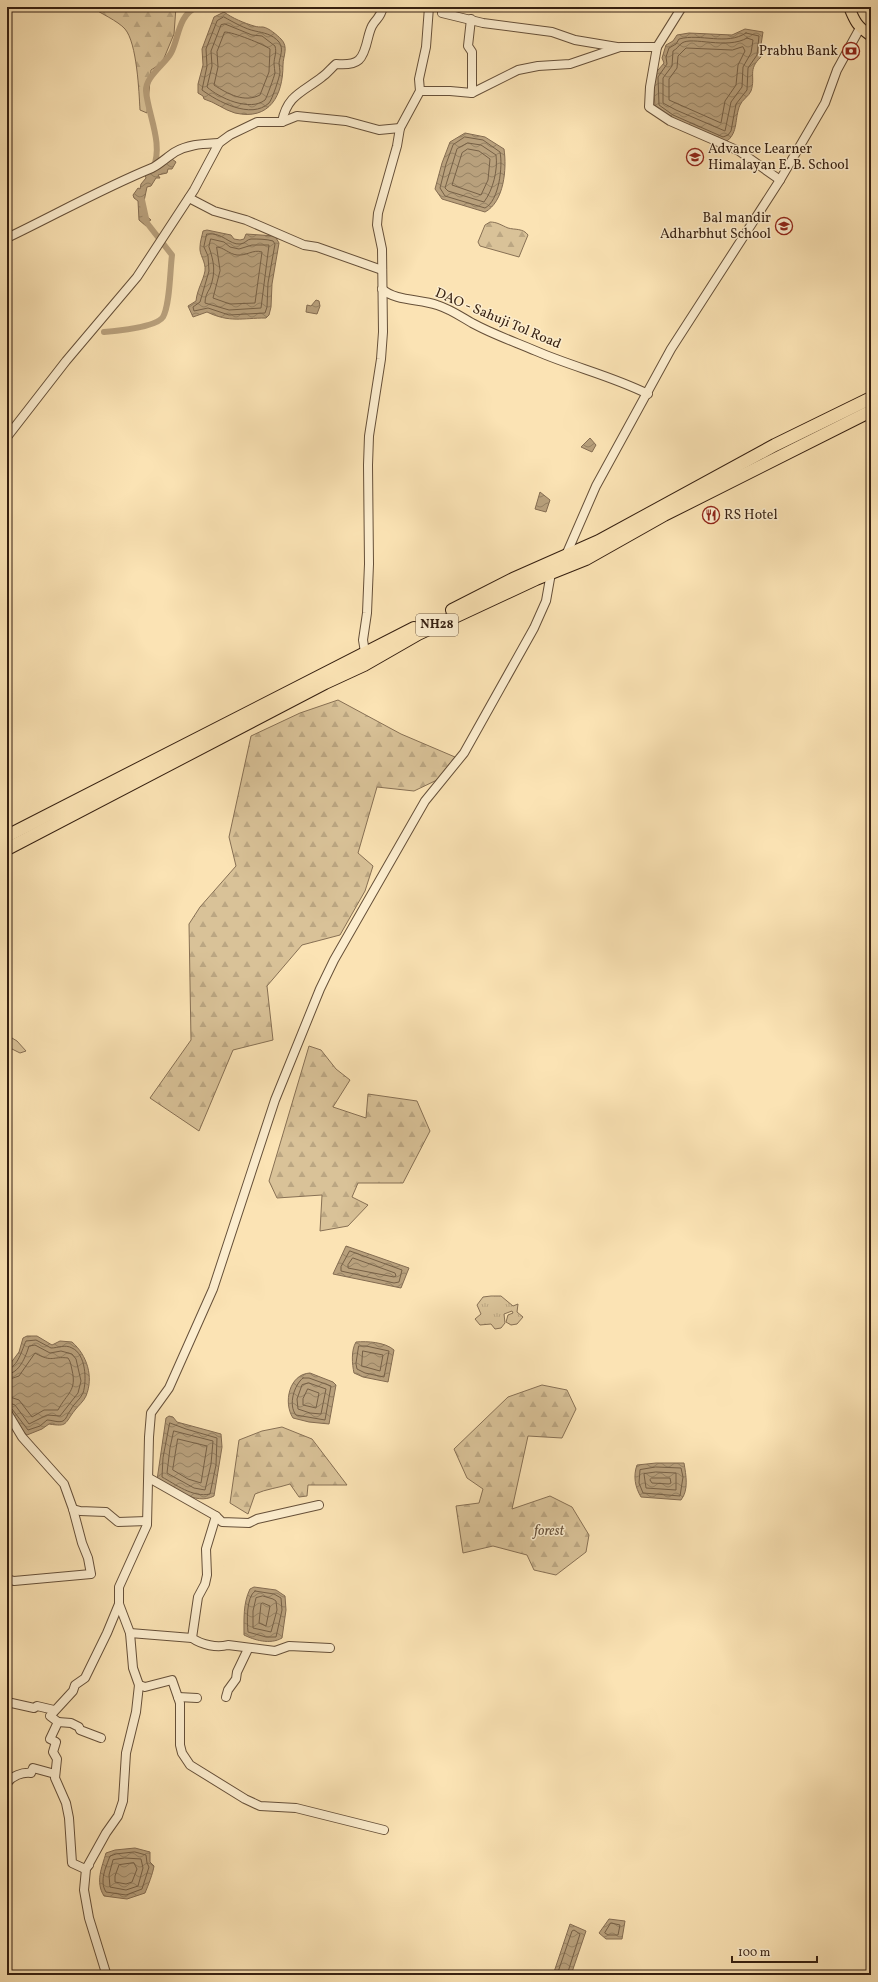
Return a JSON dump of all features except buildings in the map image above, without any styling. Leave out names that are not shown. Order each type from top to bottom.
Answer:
[{"type":"highway","name":"NH28","points":[[7,836],[322,679],[364,665],[418,634],[536,578],[551,573],[575,555],[606,537],[775,445],[871,398]]},
{"type":"highway","name":"NH28","points":[[7,849],[322,679],[365,652],[513,579],[575,555],[664,515],[871,411]]},
{"type":"main road","points":[[849,7],[852,19],[860,28],[871,36]]},
{"type":"street","points":[[282,122],[284,110],[297,93],[324,76],[336,64],[356,64],[359,60],[372,25],[381,16],[383,7]]},
{"type":"street","points":[[365,652],[363,640],[367,613],[369,564],[369,436],[381,360],[382,250],[377,225],[378,212],[397,146],[400,128],[420,91],[420,79],[426,47],[429,7]]},
{"type":"street","points":[[688,7],[682,7],[657,47],[650,87],[650,107],[670,121],[739,151],[780,180]]},
{"type":"street","points":[[442,13],[483,23],[552,32],[588,43],[620,47],[657,47]]},
{"type":"street","points":[[471,19],[468,46],[472,52],[472,93]]},
{"type":"street","points":[[575,555],[578,527],[596,486],[648,394],[670,349],[780,180],[824,103],[837,70],[860,28]]},
{"type":"street","points":[[420,91],[472,93],[518,70],[538,66],[570,64],[620,47]]},
{"type":"street","points":[[7,238],[31,228],[133,175],[157,165],[181,149],[198,144],[219,142],[257,122],[282,122],[297,116],[346,121],[379,130],[400,128]]},
{"type":"street","points":[[7,437],[66,361],[137,277],[163,238],[175,216],[189,198],[219,142]]},
{"type":"street","points":[[189,198],[214,211],[246,220],[304,245],[317,247],[382,270]]},
{"type":"street","name":"DAO - Sahuji Tol Road","points":[[382,289],[392,295],[436,304],[457,313],[471,322],[503,337],[544,354],[604,375],[648,394]]},
{"type":"street","points":[[101,1738],[80,1730],[75,1724],[58,1722],[50,1716],[73,1691],[75,1685],[85,1678],[107,1633],[118,1604],[119,1587],[143,1536],[147,1521],[151,1413],[169,1388],[213,1289],[275,1100],[320,989],[334,960],[424,801],[464,752],[534,628],[546,601],[551,573]]},
{"type":"street","points":[[7,1412],[22,1437],[64,1484],[88,1558],[91,1574],[21,1580],[7,1579]]},
{"type":"street","points":[[149,1478],[216,1516],[222,1522],[249,1523],[257,1519],[319,1505]]},
{"type":"street","points":[[73,1509],[80,1511],[106,1512],[118,1522],[147,1521]]},
{"type":"street","points":[[192,1638],[198,1597],[205,1584],[207,1575],[206,1550],[216,1516]]},
{"type":"street","points":[[106,1972],[89,1918],[84,1890],[89,1865],[106,1833],[118,1816],[123,1801],[126,1753],[136,1712],[139,1685],[133,1668],[130,1633],[118,1604]]},
{"type":"street","points":[[130,1633],[192,1638],[197,1642],[221,1647],[228,1645],[248,1649],[275,1651],[289,1646],[330,1648]]},
{"type":"street","points":[[226,1697],[228,1690],[236,1679],[237,1672],[248,1649]]},
{"type":"street","points":[[139,1685],[145,1687],[172,1680],[180,1703],[180,1745],[182,1753],[190,1765],[245,1799],[260,1806],[296,1808],[384,1830]]},
{"type":"street","points":[[178,1697],[197,1698]]},
{"type":"street","points":[[7,1702],[25,1707],[34,1708],[38,1706],[54,1710]]},
{"type":"street","points":[[58,1722],[50,1739],[56,1742],[53,1752],[57,1759],[55,1778],[66,1804],[69,1818],[72,1863],[85,1869],[89,1865]]},
{"type":"street","points":[[7,1783],[12,1777],[24,1773],[31,1773],[33,1768],[55,1774]]},
{"type":"green space","points":[[91,7],[176,7],[174,34],[162,63],[151,70],[147,113],[140,110],[137,68],[129,36],[125,29],[118,23]]},
{"type":"green space","points":[[490,222],[497,223],[508,228],[521,230],[528,235],[519,257],[480,246],[478,242],[485,225]]},
{"type":"green space","points":[[338,700],[401,734],[455,757],[437,780],[414,791],[377,787],[358,853],[373,866],[365,891],[340,935],[302,945],[267,986],[273,1040],[233,1050],[199,1131],[150,1098],[191,1040],[189,924],[200,907],[236,866],[229,837],[251,736],[300,713]]},
{"type":"green space","points":[[7,1035],[17,1041],[26,1051],[20,1053],[12,1049],[8,1052],[7,1059]]},
{"type":"green space","points":[[309,1046],[321,1050],[336,1069],[350,1080],[333,1107],[366,1118],[368,1094],[417,1101],[430,1131],[403,1183],[358,1183],[352,1197],[368,1205],[348,1226],[320,1231],[322,1195],[277,1198],[269,1181]]},
{"type":"green space","points":[[501,1296],[513,1306],[518,1304],[517,1312],[523,1317],[517,1324],[511,1325],[506,1322],[508,1315],[513,1313],[512,1311],[504,1314],[505,1323],[501,1328],[495,1329],[491,1324],[480,1325],[475,1319],[481,1314],[477,1305],[483,1297]]},
{"type":"green space","name":"forest","points":[[542,1385],[567,1390],[576,1409],[562,1438],[528,1436],[512,1509],[550,1496],[572,1507],[589,1535],[586,1552],[556,1575],[534,1570],[527,1555],[493,1546],[463,1553],[456,1506],[479,1503],[483,1489],[467,1478],[454,1449],[508,1397]]},
{"type":"green space","points":[[282,1427],[312,1439],[347,1485],[308,1485],[307,1496],[299,1497],[290,1484],[263,1491],[255,1494],[248,1514],[230,1503],[239,1440],[262,1431]]},
{"type":"water","points":[[224,12],[246,23],[268,29],[281,39],[285,45],[282,76],[277,95],[266,109],[257,113],[247,114],[231,112],[204,99],[203,96],[198,93],[198,84],[203,65],[202,49],[214,17]]},
{"type":"water","points":[[745,29],[763,32],[760,51],[761,57],[754,66],[751,91],[742,101],[738,110],[735,130],[726,142],[672,119],[655,107],[653,76],[664,63],[662,58],[666,45],[673,41],[677,35],[689,33],[732,35]]},
{"type":"water","points":[[465,133],[485,137],[504,149],[505,166],[503,184],[496,201],[485,212],[442,199],[435,189],[442,163],[450,142]]},
{"type":"water","points":[[172,159],[176,162],[172,169],[168,169],[167,173],[158,175],[160,178],[156,178],[151,186],[147,187],[143,206],[144,214],[151,220],[147,222],[146,226],[139,220],[138,201],[133,195],[138,188],[140,189],[141,184],[146,178],[145,175],[161,168]]},
{"type":"water","points":[[207,230],[231,235],[234,239],[240,240],[244,239],[246,234],[275,236],[279,243],[272,284],[271,307],[269,315],[266,318],[229,319],[207,312],[193,317],[188,306],[196,301],[205,271],[204,261],[200,253],[200,245],[203,231]]},
{"type":"water","points":[[316,300],[319,301],[320,306],[317,314],[306,312],[307,305],[311,306]]},
{"type":"water","points":[[590,438],[596,445],[592,452],[581,447]]},
{"type":"water","points":[[540,492],[550,500],[546,512],[535,509]]},
{"type":"water","points":[[346,1246],[409,1268],[401,1288],[333,1274]]},
{"type":"water","points":[[27,1336],[37,1336],[52,1345],[60,1341],[72,1342],[82,1353],[88,1367],[89,1381],[85,1398],[63,1425],[49,1424],[42,1429],[27,1435],[19,1427],[7,1406],[7,1368],[19,1352],[23,1338]]},
{"type":"water","points":[[356,1342],[370,1342],[386,1345],[394,1350],[388,1382],[363,1377],[354,1373],[352,1361],[354,1345]]},
{"type":"water","points":[[310,1373],[333,1382],[336,1385],[329,1424],[309,1422],[293,1418],[290,1412],[288,1397],[293,1384],[297,1378]]},
{"type":"water","points":[[169,1416],[173,1417],[177,1422],[221,1434],[222,1447],[214,1496],[199,1499],[185,1494],[157,1480],[166,1418]]},
{"type":"water","points":[[684,1463],[686,1487],[684,1496],[681,1500],[641,1497],[635,1481],[637,1465]]},
{"type":"water","points":[[254,1587],[276,1590],[285,1596],[286,1610],[282,1638],[267,1641],[252,1639],[244,1635],[244,1611],[246,1600],[250,1589]]},
{"type":"water","points":[[135,1848],[150,1852],[150,1862],[154,1866],[152,1876],[145,1893],[127,1899],[104,1896],[101,1891],[100,1874],[106,1853],[115,1850]]},
{"type":"water","points":[[609,1919],[625,1921],[622,1939],[606,1939],[599,1933]]},
{"type":"water","points":[[570,1924],[586,1931],[571,1975],[553,1975]]},
{"type":"waterway","points":[[153,169],[157,150],[147,100],[147,86],[152,76],[171,53],[186,15],[197,7]]},
{"type":"waterway","points":[[203,7],[211,7]]},
{"type":"waterway","points":[[104,332],[145,326],[159,320],[163,317],[165,312],[172,255],[147,223],[142,200]]},
{"type":"place","name":"Prabhu Bank","points":[[851,51]]},
{"type":"place","name":"Advance Learner Himalayan E. B. School","points":[[695,157]]},
{"type":"place","name":"Bal mandir Adharbhut School","points":[[784,226]]},
{"type":"place","name":"RS Hotel","points":[[711,515]]}]
